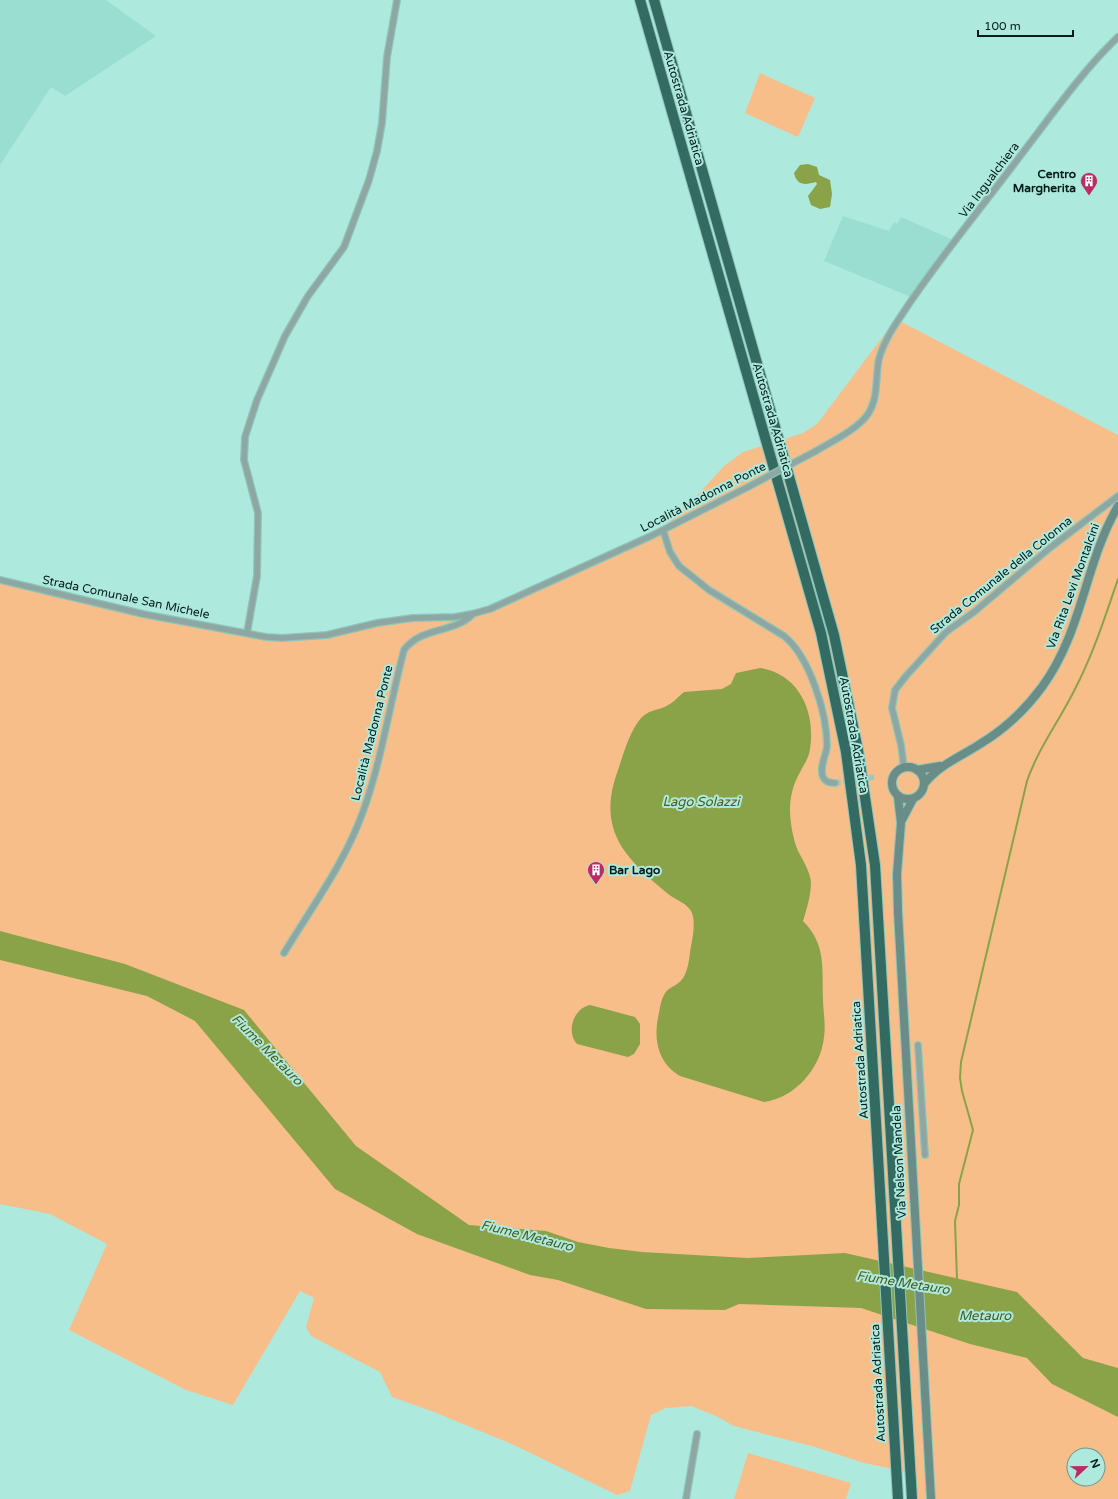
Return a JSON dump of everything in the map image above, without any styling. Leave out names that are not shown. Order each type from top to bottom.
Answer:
[{"type":"highway","name":"Autostrada Adriatica","points":[[640,0],[821,633],[843,737],[861,866],[897,1497]]},
{"type":"highway","name":"Autostrada Adriatica","points":[[654,0],[834,635],[858,750],[875,865],[912,1496]]},
{"type":"main road","name":"Via Rita Levi Montalcini","points":[[924,784],[932,773],[981,744],[1007,725],[1026,707],[1058,663],[1071,635],[1100,542],[1118,506]]},
{"type":"main road","name":"Via Rita Levi Montalcini","points":[[917,770],[942,766]]},
{"type":"main road","points":[[904,768],[917,770],[922,776],[924,784],[920,795],[913,799],[905,800],[898,797],[893,790],[892,778],[897,771],[904,768]]},
{"type":"main road","name":"Via Nelson Mandela","points":[[898,797],[901,823],[897,874],[898,912],[931,1499]]},
{"type":"main road","name":"Via Nelson Mandela","points":[[901,823],[913,799]]},
{"type":"street","points":[[247,633],[257,576],[259,540],[258,513],[244,460],[245,437],[257,400],[284,336],[308,296],[344,247],[368,180],[377,151],[382,123],[388,57],[396,0]]},
{"type":"street","name":"Via Ingualchiera","points":[[885,342],[906,308],[1037,135],[1104,51],[1118,37]]},
{"type":"street","name":"Località Madonna Ponte","points":[[247,633],[282,638],[327,635],[377,623],[406,619],[455,617],[472,614],[490,608],[663,530],[816,451],[860,422],[867,415],[873,404],[877,384],[879,359],[885,342]]},
{"type":"street","name":"Strada Comunale della Colonna","points":[[904,768],[900,741],[892,708],[895,690],[906,676],[946,632],[974,612],[1051,547],[1118,496]]},
{"type":"street","points":[[663,530],[670,552],[679,566],[710,590],[792,642],[800,655],[819,699],[825,725],[827,747],[821,771],[823,778],[826,781],[835,783]]},
{"type":"street","name":"Strada Comunale San Michele","points":[[0,580],[136,613],[247,633]]},
{"type":"street","name":"Località Madonna Ponte","points":[[284,953],[341,860],[364,810],[377,765],[404,650],[410,642],[419,636],[466,620],[472,614]]},
{"type":"street","points":[[918,1044],[925,1155]]},
{"type":"street","points":[[686,1499],[697,1434]]},
{"type":"shaded area","points":[[0,0],[106,0],[156,36],[65,96],[51,87],[0,165]]},
{"type":"shaded area","points":[[760,73],[815,98],[798,137],[745,113]]},
{"type":"shaded area","points":[[843,216],[889,231],[894,222],[897,224],[901,217],[951,239],[911,297],[824,261]]},
{"type":"shaded area","points":[[896,319],[1118,435],[1118,1499],[910,1499],[907,1472],[864,1463],[815,1447],[734,1426],[716,1416],[691,1406],[666,1408],[651,1415],[630,1491],[617,1495],[514,1445],[434,1412],[392,1397],[380,1372],[311,1336],[306,1327],[314,1298],[300,1291],[233,1405],[186,1390],[69,1330],[107,1244],[50,1214],[0,1204],[0,580],[128,611],[285,640],[373,623],[482,612],[660,530],[692,501],[724,466],[743,452],[803,433],[817,424]]},
{"type":"shaded area","points":[[748,1453],[851,1483],[846,1499],[734,1499]]},
{"type":"water","points":[[808,164],[817,167],[819,175],[830,180],[832,194],[830,207],[820,209],[811,205],[808,196],[817,184],[816,182],[802,184],[795,177],[794,173],[800,165]]},
{"type":"water","name":"Lago Solazzi","points":[[760,668],[774,672],[785,678],[795,687],[802,697],[810,722],[811,735],[809,752],[794,787],[790,814],[792,830],[798,851],[808,870],[811,882],[810,897],[803,921],[816,938],[821,956],[825,1027],[822,1049],[818,1060],[804,1080],[786,1095],[764,1102],[680,1076],[666,1064],[662,1057],[657,1040],[657,1022],[663,997],[666,991],[677,984],[685,974],[693,937],[693,917],[688,907],[670,895],[652,880],[627,855],[613,827],[610,811],[612,793],[624,752],[633,730],[641,718],[648,713],[668,705],[684,692],[722,689],[731,684],[736,673]]},
{"type":"water","points":[[0,931],[125,964],[244,1010],[356,1146],[469,1225],[546,1231],[578,1242],[642,1252],[747,1258],[845,1253],[1017,1292],[1083,1358],[1118,1368],[1118,1417],[1052,1384],[1027,1358],[970,1344],[861,1308],[739,1304],[725,1310],[646,1309],[558,1280],[530,1275],[417,1234],[335,1189],[195,1021],[147,996],[0,960]]},
{"type":"water","points":[[590,1005],[635,1017],[640,1024],[640,1044],[634,1054],[628,1057],[577,1044],[572,1034],[573,1022],[579,1011]]},
{"type":"waterway","points":[[957,1280],[955,1221],[959,1205],[959,1184],[973,1130],[962,1091],[960,1078],[961,1062],[1027,781],[1037,758],[1087,664],[1118,579]]},
{"type":"tunnel","points":[[835,783],[875,777]]},
{"type":"place","name":"Centro Margherita","points":[[1089,196]]},
{"type":"place","name":"Bar Lago","points":[[596,885]]},
{"type":"water label","name":"Fiume Metauro","points":[[267,1050]]},
{"type":"water label","name":"Fiume Metauro","points":[[527,1236]]},
{"type":"water label","name":"Fiume Metauro","points":[[903,1283]]},
{"type":"water label","name":"Metauro","points":[[985,1316]]}]
